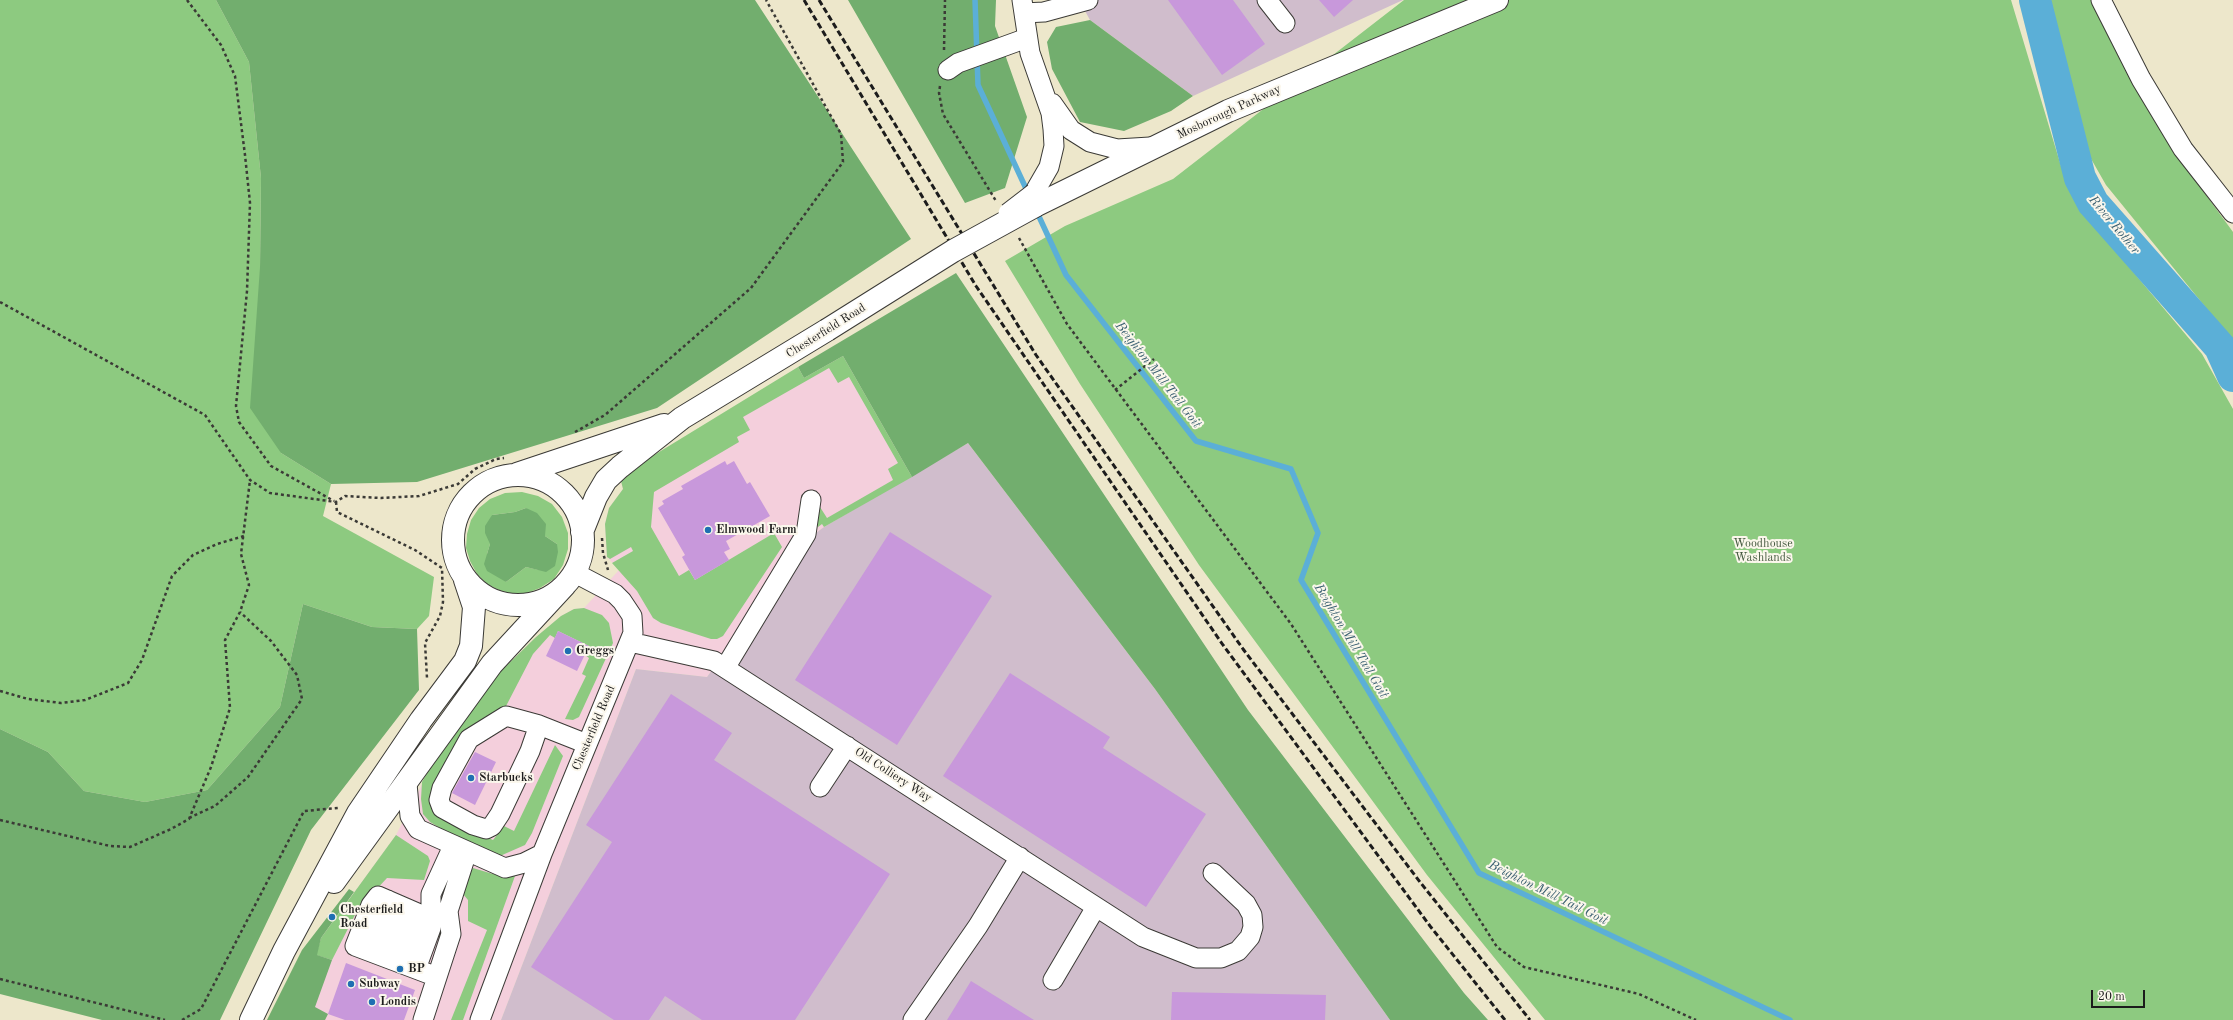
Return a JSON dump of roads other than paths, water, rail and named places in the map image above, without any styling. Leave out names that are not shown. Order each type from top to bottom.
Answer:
[{"type":"highway","name":"Mosborough Parkway","points":[[970,242],[1034,200],[1167,141],[1228,111],[1497,0]]},
{"type":"highway","name":"Chesterfield Road","points":[[582,532],[596,497],[606,480],[620,467],[682,418],[970,242]]},
{"type":"highway","name":"Chesterfield Road","points":[[513,466],[682,418]]},
{"type":"highway","points":[[252,1018],[284,951],[358,814],[421,720],[465,661],[471,646],[474,606],[454,551],[452,536],[455,522],[465,502],[481,486],[513,466],[546,481],[566,496],[578,515],[582,532],[581,554],[570,579],[492,664],[452,717],[407,784],[284,951]]},
{"type":"highway","points":[[465,580],[480,595],[515,604],[537,602],[570,579]]},
{"type":"street","points":[[1034,200],[1047,173],[1054,146],[1053,122],[1034,67],[1027,38],[1023,7],[1044,12],[1088,0]]},
{"type":"street","points":[[1267,0],[1285,23]]},
{"type":"street","points":[[2101,0],[2140,80],[2183,149],[2233,213]]},
{"type":"street","points":[[953,66],[1027,38]]},
{"type":"street","points":[[1043,90],[1071,130],[1090,142],[1105,147],[1126,150],[1150,147],[1167,141]]},
{"type":"street","points":[[725,668],[806,534],[811,500]]},
{"type":"street","name":"Chesterfield Road","points":[[480,1020],[542,854],[630,642],[633,624],[628,608],[615,594],[570,579]]},
{"type":"street","name":"Old Colliery Way","points":[[630,642],[714,661],[1143,937],[1196,958],[1220,958],[1238,951],[1250,937],[1253,927],[1252,915],[1246,904],[1213,873]]},
{"type":"street","points":[[539,725],[530,751],[500,814],[492,826],[486,829],[477,827],[442,808],[439,797],[445,780],[469,738],[506,716],[539,725],[587,744]]},
{"type":"street","points":[[820,787],[847,746]]},
{"type":"street","points":[[407,784],[410,816],[418,829],[505,868],[524,863],[542,854]]},
{"type":"street","points":[[437,976],[354,946],[371,905],[404,907],[431,894],[460,849]]},
{"type":"street","points":[[423,1020],[451,934],[448,911],[460,849]]},
{"type":"street","points":[[913,1020],[978,926],[1020,857]]},
{"type":"street","points":[[394,961],[404,907]]},
{"type":"street","points":[[394,961],[431,928],[404,907]]},
{"type":"street","points":[[1053,980],[1096,907]]},
{"type":"waterway","name":"Beighton Mill Tail Goit","points":[[975,0],[978,85],[1029,195]]},
{"type":"waterway","name":"River Rother","points":[[2035,0],[2080,178],[2093,203],[2220,347],[2233,376]]},
{"type":"waterway","name":"Beighton Mill Tail Goit","points":[[1036,210],[1066,275],[1196,441],[1291,469],[1318,533],[1301,580],[1479,873],[1790,1020]]},
{"type":"railway","points":[[804,0],[976,286],[1223,645],[1430,926],[1505,1020]]},
{"type":"railway","points":[[819,0],[1036,355],[1243,649],[1420,882],[1530,1020]]},
{"type":"place","name":"Elmwood Farm","points":[[708,530]]},
{"type":"place","name":"Greggs","points":[[568,651]]},
{"type":"place","name":"Starbucks","points":[[471,778]]},
{"type":"place","name":"Chesterfield Road","points":[[332,917]]},
{"type":"place","name":"BP","points":[[400,969]]},
{"type":"place","name":"Subway","points":[[351,984]]},
{"type":"place","name":"Londis","points":[[372,1002]]},
{"type":"park label","name":"Woodhouse Washlands","points":[[1763,551]]}]
